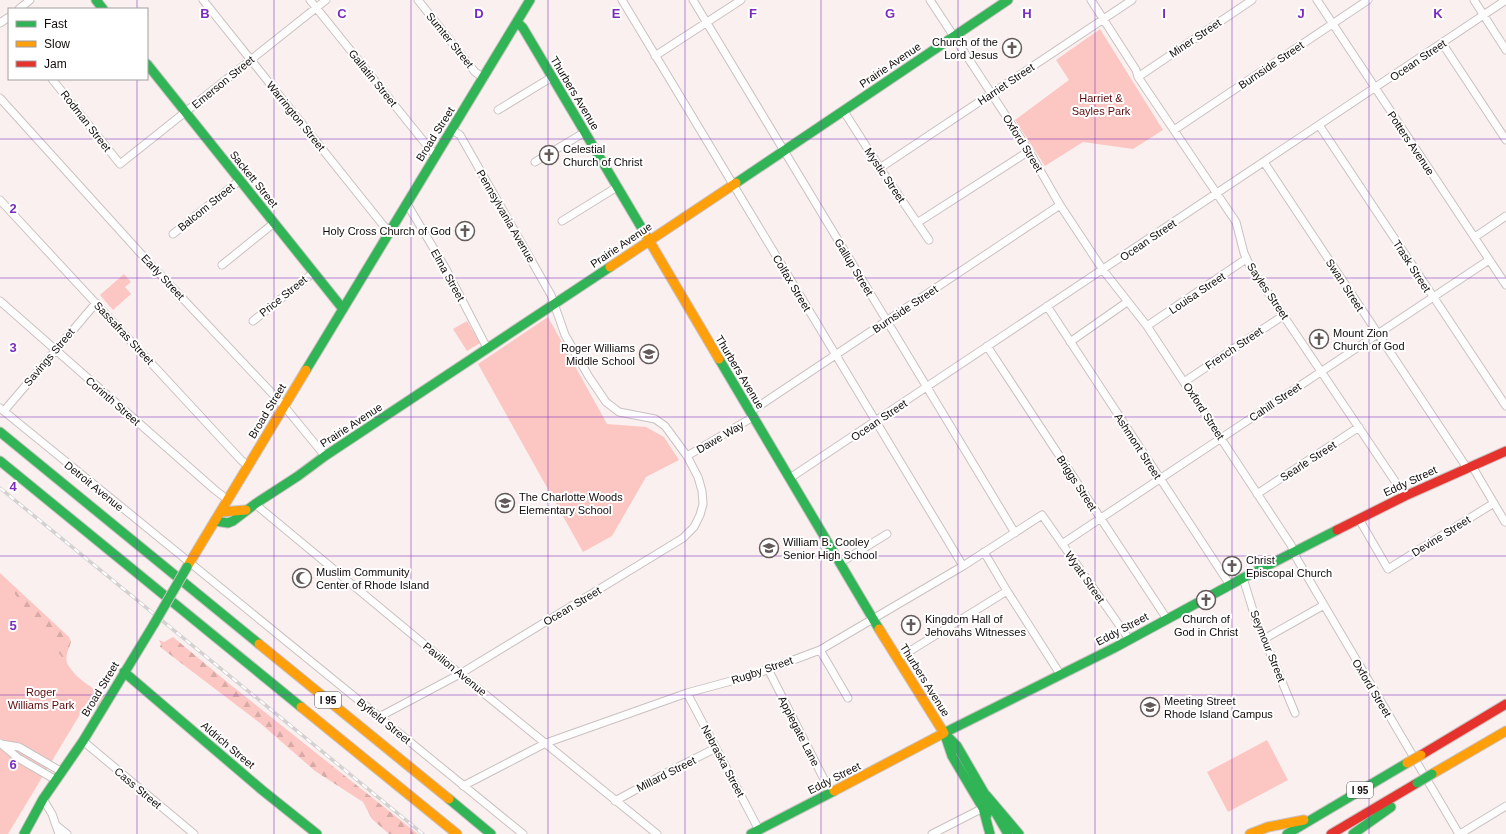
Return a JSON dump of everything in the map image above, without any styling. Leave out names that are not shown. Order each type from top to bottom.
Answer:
[{"type":"main road","points":[[96,0],[102,8]]},
{"type":"main road","name":"Broad Street","points":[[24,834],[56,780],[83,741],[154,624],[188,564],[221,512],[436,154],[484,78],[529,0]]},
{"type":"main road","name":"Prairie Avenue","points":[[215,521],[228,524],[233,522],[246,510],[298,476],[325,456],[554,305],[1008,0]]},
{"type":"main road","name":"Thurbers Avenue","points":[[517,22],[523,28],[897,659],[944,732],[957,746],[1008,834]]},
{"type":"main road","name":"Sackett Street","points":[[148,65],[343,309]]},
{"type":"main road","name":"I 95","points":[[0,432],[491,834]]},
{"type":"main road","name":"Eddy Street","points":[[755,832],[944,732],[1129,639],[1243,578],[1359,519],[1405,496],[1506,451]]},
{"type":"main road","name":"I 95","points":[[0,460],[457,834]]},
{"type":"main road","name":"Prairie Avenue","points":[[221,512],[246,510]]},
{"type":"main road","name":"Aldrich Street","points":[[124,672],[262,790],[317,834]]},
{"type":"main road","name":"I 95","points":[[1287,834],[1506,704]]},
{"type":"main road","name":"I 95","points":[[1331,834],[1418,785],[1506,730]]},
{"type":"main road","name":"Thurbers Avenue","points":[[944,732],[952,756],[999,834]]},
{"type":"main road","points":[[1353,834],[1418,785]]},
{"type":"main road","points":[[986,795],[1020,834]]},
{"type":"main road","points":[[983,808],[990,834]]},
{"type":"main road","points":[[1250,834],[1268,826],[1314,818]]},
{"type":"street","points":[[20,8],[30,0]]},
{"type":"street","name":"Warrington Street","points":[[203,0],[390,232]]},
{"type":"street","name":"Gallatin Street","points":[[310,0],[429,148],[436,154]]},
{"type":"street","name":"Emerson Street","points":[[120,164],[326,0]]},
{"type":"street","name":"Sumter Street","points":[[418,0],[475,72],[484,78]]},
{"type":"street","name":"Colfax Street","points":[[622,0],[963,566]]},
{"type":"street","name":"Gallup Street","points":[[694,0],[1015,533]]},
{"type":"street","points":[[655,56],[741,0]]},
{"type":"street","name":"Oxford Street","points":[[930,0],[1029,151],[1060,205],[1104,270],[1147,326],[1291,545],[1297,559],[1459,834]]},
{"type":"street","name":"Sayles Street","points":[[1091,0],[1136,70],[1138,77],[1236,222],[1246,259],[1405,496]]},
{"type":"street","name":"Harriet Street","points":[[880,168],[1132,0]]},
{"type":"street","name":"Miner Street","points":[[1138,77],[1252,0]]},
{"type":"street","name":"Potters Avenue","points":[[1317,0],[1506,285]]},
{"type":"street","name":"Burnside Street","points":[[1174,130],[1368,0]]},
{"type":"street","points":[[1474,0],[1506,50]]},
{"type":"street","name":"Ocean Street","points":[[790,478],[876,422],[1047,306],[1104,270],[1506,0]]},
{"type":"street","points":[[1442,43],[1506,140]]},
{"type":"street","points":[[498,110],[552,77]]},
{"type":"street","name":"Rodman Street","points":[[53,80],[120,164]]},
{"type":"street","name":"Early Street","points":[[0,98],[163,278],[284,406],[325,456]]},
{"type":"street","name":"Mystic Street","points":[[843,110],[929,240]]},
{"type":"street","name":"Trask Street","points":[[1319,125],[1432,297],[1506,406]]},
{"type":"street","name":"Pennsylvania Avenue","points":[[452,130],[460,135],[551,295],[565,335],[589,377],[606,402],[619,412],[655,419],[665,426],[687,456]]},
{"type":"street","points":[[535,162],[585,132]]},
{"type":"street","points":[[917,223],[1029,151]]},
{"type":"street","name":"Swan Street","points":[[1264,162],[1377,334],[1505,522]]},
{"type":"street","name":"Balcom Street","points":[[173,234],[240,180]]},
{"type":"street","points":[[562,221],[617,187]]},
{"type":"street","name":"Sassafras Street","points":[[0,200],[248,466]]},
{"type":"street","name":"Elma Street","points":[[407,204],[446,269],[487,348]]},
{"type":"street","name":"Burnside Street","points":[[752,415],[836,355],[1060,205]]},
{"type":"street","points":[[1475,237],[1506,216]]},
{"type":"street","points":[[222,266],[274,223]]},
{"type":"street","name":"Louisa Street","points":[[1147,326],[1246,259]]},
{"type":"street","name":"Cahill Street","points":[[1062,544],[1489,260]]},
{"type":"street","name":"Price Street","points":[[253,321],[313,272]]},
{"type":"street","name":"Corinth Street","points":[[0,301],[228,500]]},
{"type":"street","points":[[1070,342],[1128,302]]},
{"type":"street","name":"Savings Street","points":[[2,410],[96,303]]},
{"type":"street","name":"Ashmont Street","points":[[1047,306],[1230,585]]},
{"type":"street","name":"French Street","points":[[1184,382],[1284,315]]},
{"type":"street","name":"Briggs Street","points":[[987,346],[1167,619]]},
{"type":"street","name":"Detroit Avenue","points":[[2,410],[188,564]]},
{"type":"street","name":"Dawe Way","points":[[687,456],[752,415]]},
{"type":"street","name":"Searle Street","points":[[1257,494],[1359,427]]},
{"type":"street","name":"Ocean Street","points":[[379,718],[460,674],[683,538],[694,527],[700,515],[703,504],[702,491],[698,477],[687,456]]},
{"type":"street","name":"Pavilion Avenue","points":[[255,504],[460,674],[657,834]]},
{"type":"street","name":"Devine Street","points":[[1359,519],[1388,569],[1494,504]]},
{"type":"street","name":"Rugby Street","points":[[464,786],[546,743],[687,693],[753,675],[820,650],[963,566],[1042,515]]},
{"type":"street","name":"Wyatt Street","points":[[1042,515],[1129,639]]},
{"type":"street","points":[[840,563],[887,534]]},
{"type":"street","points":[[984,552],[1060,674]]},
{"type":"street","name":"Byfield Street","points":[[188,564],[523,834]]},
{"type":"street","name":"Seymour Street","points":[[1243,578],[1255,616],[1295,713]]},
{"type":"street","points":[[897,659],[1007,591]]},
{"type":"street","points":[[1264,639],[1324,605]]},
{"type":"street","points":[[820,650],[848,698]]},
{"type":"street","name":"Applegate Lane","points":[[768,669],[831,793]]},
{"type":"street","name":"Nebraska Street","points":[[687,693],[716,748],[755,832]]},
{"type":"street","name":"Cass Street","points":[[83,741],[194,834]]},
{"type":"street","points":[[0,743],[19,747],[62,772]]},
{"type":"street","points":[[0,743],[18,758],[56,780]]},
{"type":"street","name":"Millard Street","points":[[615,801],[716,748]]},
{"type":"street","points":[[44,800],[57,826],[58,834]]},
{"type":"street","points":[[1459,834],[1506,806]]},
{"type":"street","points":[[932,834],[983,808]]},
{"type":"street","points":[[57,826],[67,834]]},
{"type":"green space","name":"Harriet & Sayles Park","points":[[1100,29],[1163,130],[1133,149],[1083,142],[1045,166],[1015,120],[1069,80],[1056,60]]},
{"type":"green space","points":[[124,274],[131,282],[125,287],[131,294],[113,310],[100,295]]},
{"type":"green space","points":[[548,317],[607,424],[646,427],[664,437],[679,460],[646,477],[612,536],[583,552],[478,364]]},
{"type":"green space","points":[[467,321],[480,343],[467,351],[453,329]]},
{"type":"green space","points":[[0,573],[69,637],[71,642],[67,655],[67,663],[78,677],[105,696],[98,708],[82,698],[0,587]]},
{"type":"green space","name":"Roger Williams Park","points":[[0,574],[91,696],[8,834],[0,834]]},
{"type":"green space","points":[[173,637],[232,686],[418,834],[389,834],[372,819],[363,802],[315,771],[260,723],[160,647],[161,644],[159,640],[164,642]]},
{"type":"green space","points":[[1267,740],[1288,780],[1228,812],[1207,772]]},
{"type":"railway","points":[[0,488],[423,834]]},
{"type":"traffic: fast","points":[[96,0],[102,8]]},
{"type":"traffic: fast","points":[[306,370],[530,0]]},
{"type":"traffic: fast","points":[[736,183],[1008,0]]},
{"type":"traffic: fast","points":[[517,22],[523,28],[647,237]]},
{"type":"traffic: fast","points":[[148,65],[343,309]]},
{"type":"traffic: fast","points":[[215,521],[228,523],[233,521],[325,456],[610,267]]},
{"type":"traffic: fast","points":[[719,359],[879,629]]},
{"type":"traffic: fast","points":[[0,432],[259,644]]},
{"type":"traffic: fast","points":[[0,461],[301,707]]},
{"type":"traffic: fast","points":[[944,733],[1116,647],[1243,578],[1337,530]]},
{"type":"traffic: fast","points":[[154,624],[187,567]]},
{"type":"traffic: fast","points":[[24,834],[43,799],[83,741],[154,624]]},
{"type":"traffic: fast","points":[[124,672],[262,790],[317,834]]},
{"type":"traffic: fast","points":[[944,733],[957,746],[1008,834]]},
{"type":"traffic: fast","points":[[945,735],[952,756],[987,815]]},
{"type":"traffic: fast","points":[[1287,834],[1407,763]]},
{"type":"traffic: fast","points":[[1417,783],[1432,774]]},
{"type":"traffic: fast","points":[[751,834],[834,791]]},
{"type":"traffic: fast","points":[[986,795],[1019,834]]},
{"type":"traffic: fast","points":[[449,799],[491,834]]},
{"type":"traffic: fast","points":[[1353,834],[1391,807]]},
{"type":"traffic: fast","points":[[983,808],[990,834]]},
{"type":"traffic: slow","points":[[610,267],[736,183]]},
{"type":"traffic: slow","points":[[647,237],[719,359]]},
{"type":"traffic: slow","points":[[187,567],[306,370]]},
{"type":"traffic: slow","points":[[221,512],[246,510]]},
{"type":"traffic: slow","points":[[834,791],[944,733],[879,629]]},
{"type":"traffic: slow","points":[[259,644],[449,799]]},
{"type":"traffic: slow","points":[[301,707],[457,834]]},
{"type":"traffic: slow","points":[[1432,774],[1506,731]]},
{"type":"traffic: slow","points":[[1407,763],[1421,755]]},
{"type":"traffic: slow","points":[[1250,834],[1268,827],[1304,820]]},
{"type":"traffic: jam","points":[[1337,530],[1405,496],[1506,451]]},
{"type":"traffic: jam","points":[[1421,755],[1506,704]]},
{"type":"traffic: jam","points":[[1331,834],[1417,783]]},
{"type":"place","name":"Church of the Lord Jesus","points":[[1012,48]]},
{"type":"place","name":"Celestial Church of Christ","points":[[549,155]]},
{"type":"place","name":"Holy Cross Church of God","points":[[465,231]]},
{"type":"place","name":"Mount Zion Church of God","points":[[1319,339]]},
{"type":"place","name":"Roger Williams Middle School","points":[[649,354]]},
{"type":"place","name":"The Charlotte Woods Elementary School","points":[[505,503]]},
{"type":"place","name":"William B. Cooley Senior High School","points":[[769,548]]},
{"type":"place","name":"Christ Episcopal Church","points":[[1232,566]]},
{"type":"place","name":"Muslim Community Center of Rhode Island","points":[[302,578]]},
{"type":"place","name":"Church of God in Christ","points":[[1206,600]]},
{"type":"place","name":"Kingdom Hall of Jehovahs Witnesses","points":[[911,625]]},
{"type":"place","name":"Meeting Street Rhode Island Campus","points":[[1150,707]]}]
